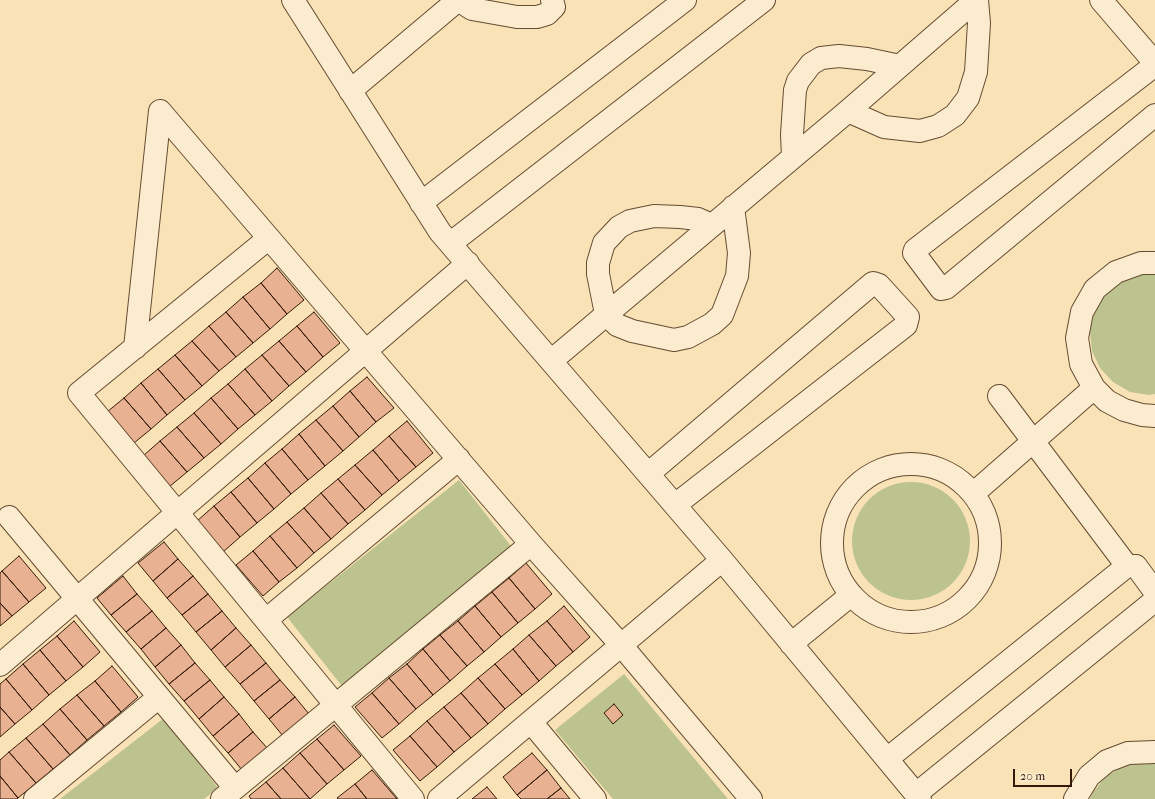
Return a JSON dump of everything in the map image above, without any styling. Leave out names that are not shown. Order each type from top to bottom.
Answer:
[{"type":"street","points":[[293,0],[440,232],[722,560],[918,797],[1153,602],[1155,596]]},
{"type":"street","points":[[350,91],[458,0],[472,9],[516,17],[537,17],[547,14],[554,7],[552,0]]},
{"type":"street","points":[[421,202],[685,0]]},
{"type":"street","points":[[451,243],[764,0]]},
{"type":"street","points":[[551,361],[848,111],[976,0]]},
{"type":"street","points":[[848,111],[884,127],[920,131],[938,126],[955,115],[968,98],[976,72],[979,23],[976,0]]},
{"type":"street","points":[[1101,0],[1155,64],[914,253],[941,289],[946,288],[1155,115]]},
{"type":"street","points":[[793,157],[792,134],[795,90],[798,81],[811,64],[821,58],[839,56],[867,59],[900,66]]},
{"type":"street","points":[[135,348],[160,111],[365,352],[459,459],[530,544],[621,646],[751,799]]},
{"type":"street","points":[[712,225],[692,218],[654,216],[630,221],[619,227],[604,243],[598,263],[600,292],[606,314],[617,325],[632,331],[674,340],[694,334],[712,324],[722,315],[737,276],[739,253],[733,207]]},
{"type":"street","points":[[269,238],[79,393],[413,799]]},
{"type":"street","points":[[0,665],[468,263]]},
{"type":"street","points":[[1155,263],[1140,263],[1116,272],[1095,289],[1082,312],[1076,338],[1081,364],[1094,388],[1107,401],[1124,410],[1142,415],[1155,416]]},
{"type":"street","points":[[648,474],[873,283],[879,285],[908,317],[906,325],[675,506]]},
{"type":"street","points":[[974,494],[1094,388]]},
{"type":"street","points":[[999,396],[1127,566]]},
{"type":"street","points":[[266,620],[459,459]]},
{"type":"street","points":[[920,463],[940,468],[959,478],[974,494],[986,515],[991,539],[988,563],[979,586],[962,604],[941,617],[917,622],[892,620],[870,611],[851,595],[839,578],[832,558],[831,536],[836,516],[846,497],[860,481],[878,470],[898,464],[920,463]]},
{"type":"street","points":[[9,517],[159,697],[228,794],[530,544]]},
{"type":"street","points":[[439,799],[722,560]]},
{"type":"street","points":[[887,759],[1127,566],[1136,566],[1155,592]]},
{"type":"street","points":[[792,644],[851,595]]},
{"type":"street","points":[[35,799],[159,697]]},
{"type":"street","points":[[531,722],[595,799]]},
{"type":"street","points":[[1075,799],[1089,776],[1107,761],[1128,753],[1155,752]]},
{"type":"green space","points":[[1155,274],[1155,394],[1149,395],[1130,392],[1113,382],[1100,368],[1092,351],[1090,332],[1093,314],[1104,295],[1120,282],[1139,275]]},
{"type":"green space","points":[[459,480],[514,550],[342,686],[287,617]]},
{"type":"green space","points":[[911,482],[934,486],[953,499],[966,518],[970,541],[966,564],[953,583],[934,596],[911,600],[888,596],[869,583],[856,564],[852,541],[856,518],[869,499],[888,486]]},
{"type":"green space","points":[[624,674],[728,799],[613,799],[555,730]]},
{"type":"green space","points":[[164,718],[218,788],[204,799],[60,799]]},
{"type":"green space","points":[[1144,762],[1155,764],[1155,799],[1090,799],[1093,792],[1106,776],[1124,766]]},
{"type":"building","points":[[277,268],[304,300],[287,314],[261,283]]},
{"type":"building","points":[[261,283],[287,314],[270,329],[243,297]]},
{"type":"building","points":[[243,297],[270,329],[253,343],[226,312]]},
{"type":"building","points":[[226,312],[253,343],[236,357],[209,326]]},
{"type":"building","points":[[314,312],[340,343],[323,357],[297,326]]},
{"type":"building","points":[[209,326],[236,357],[219,371],[192,341]]},
{"type":"building","points":[[297,326],[323,357],[306,372],[279,341]]},
{"type":"building","points":[[192,341],[219,371],[202,386],[175,355]]},
{"type":"building","points":[[279,341],[306,372],[289,386],[262,355]]},
{"type":"building","points":[[175,355],[202,386],[185,400],[158,369]]},
{"type":"building","points":[[262,355],[289,386],[272,401],[245,369]]},
{"type":"building","points":[[158,369],[185,400],[167,415],[141,383]]},
{"type":"building","points":[[245,369],[272,401],[255,415],[228,384]]},
{"type":"building","points":[[367,377],[394,408],[376,422],[350,391]]},
{"type":"building","points":[[141,383],[167,415],[151,429],[124,398]]},
{"type":"building","points":[[228,384],[255,415],[238,429],[211,398]]},
{"type":"building","points":[[350,391],[376,422],[359,437],[333,406]]},
{"type":"building","points":[[124,398],[151,429],[134,443],[107,412]]},
{"type":"building","points":[[211,398],[238,429],[221,444],[194,413]]},
{"type":"building","points":[[333,406],[359,437],[343,451],[316,420]]},
{"type":"building","points":[[194,413],[221,444],[204,458],[177,427]]},
{"type":"building","points":[[316,420],[343,451],[325,466],[299,434]]},
{"type":"building","points":[[407,421],[433,453],[416,467],[389,436]]},
{"type":"building","points":[[177,427],[204,458],[187,472],[160,441]]},
{"type":"building","points":[[299,434],[325,466],[308,480],[282,449]]},
{"type":"building","points":[[389,436],[416,467],[399,481],[373,450]]},
{"type":"building","points":[[160,441],[187,472],[169,487],[143,456]]},
{"type":"building","points":[[282,449],[308,480],[291,494],[265,463]]},
{"type":"building","points":[[373,450],[399,481],[382,495],[355,465]]},
{"type":"building","points":[[265,463],[291,494],[274,509],[248,478]]},
{"type":"building","points":[[355,465],[382,495],[365,510],[338,479]]},
{"type":"building","points":[[248,478],[274,509],[257,523],[231,492]]},
{"type":"building","points":[[338,479],[365,510],[348,524],[321,493]]},
{"type":"building","points":[[231,492],[257,523],[240,537],[214,506]]},
{"type":"building","points":[[321,493],[348,524],[331,539],[304,508]]},
{"type":"building","points":[[214,506],[240,537],[223,552],[197,521]]},
{"type":"building","points":[[304,508],[331,539],[314,553],[287,522]]},
{"type":"building","points":[[287,522],[314,553],[297,568],[270,536]]},
{"type":"building","points":[[270,536],[297,568],[279,582],[253,551]]},
{"type":"building","points":[[164,542],[178,559],[153,581],[138,563]]},
{"type":"building","points":[[253,551],[279,582],[263,596],[236,565]]},
{"type":"building","points":[[19,556],[46,588],[29,602],[2,571]]},
{"type":"building","points":[[178,559],[193,576],[167,598],[153,581]]},
{"type":"building","points":[[526,563],[552,594],[535,609],[509,578]]},
{"type":"building","points":[[2,571],[29,602],[12,616],[0,603],[0,573]]},
{"type":"building","points":[[123,576],[137,594],[111,615],[97,598]]},
{"type":"building","points":[[193,576],[208,594],[182,615],[167,598]]},
{"type":"building","points":[[509,578],[535,609],[518,623],[492,592]]},
{"type":"building","points":[[492,592],[518,623],[501,637],[475,606]]},
{"type":"building","points":[[137,594],[152,611],[126,632],[111,615]]},
{"type":"building","points":[[208,594],[222,611],[196,632],[182,615]]},
{"type":"building","points":[[0,603],[12,616],[0,626]]},
{"type":"building","points":[[475,606],[501,637],[484,652],[458,621]]},
{"type":"building","points":[[564,606],[590,637],[573,652],[547,621]]},
{"type":"building","points":[[152,611],[166,628],[141,649],[126,632]]},
{"type":"building","points":[[222,611],[236,628],[211,650],[196,632]]},
{"type":"building","points":[[74,621],[100,652],[83,667],[57,636]]},
{"type":"building","points":[[458,621],[484,652],[467,666],[440,635]]},
{"type":"building","points":[[547,621],[573,652],[556,666],[529,635]]},
{"type":"building","points":[[166,628],[181,645],[155,667],[141,649]]},
{"type":"building","points":[[236,628],[251,645],[225,667],[211,650]]},
{"type":"building","points":[[440,635],[467,666],[450,681],[423,649]]},
{"type":"building","points":[[529,635],[556,666],[539,681],[513,649]]},
{"type":"building","points":[[57,636],[83,667],[66,681],[40,650]]},
{"type":"building","points":[[181,645],[195,663],[169,684],[155,667]]},
{"type":"building","points":[[251,645],[266,663],[240,684],[225,667]]},
{"type":"building","points":[[423,649],[450,681],[433,695],[407,664]]},
{"type":"building","points":[[513,649],[539,681],[522,695],[495,664]]},
{"type":"building","points":[[40,650],[66,681],[49,695],[23,664]]},
{"type":"building","points":[[195,663],[210,680],[184,701],[169,684]]},
{"type":"building","points":[[266,663],[280,680],[254,701],[240,684]]},
{"type":"building","points":[[23,664],[49,695],[32,710],[6,679]]},
{"type":"building","points":[[407,664],[433,695],[416,709],[389,678]]},
{"type":"building","points":[[495,664],[522,695],[505,709],[478,678]]},
{"type":"building","points":[[112,666],[138,697],[121,712],[95,681]]},
{"type":"building","points":[[389,678],[416,709],[399,724],[372,693]]},
{"type":"building","points":[[478,678],[505,709],[488,724],[461,693]]},
{"type":"building","points":[[6,679],[32,710],[15,724],[0,707],[0,684]]},
{"type":"building","points":[[210,680],[224,697],[199,719],[184,701]]},
{"type":"building","points":[[280,680],[295,697],[269,719],[254,701]]},
{"type":"building","points":[[95,681],[121,712],[104,726],[77,695]]},
{"type":"building","points":[[372,693],[399,724],[382,738],[355,707]]},
{"type":"building","points":[[461,693],[488,724],[471,738],[444,707]]},
{"type":"building","points":[[77,695],[104,726],[87,740],[60,709]]},
{"type":"building","points":[[224,697],[239,714],[213,736],[199,719]]},
{"type":"building","points":[[295,697],[309,714],[283,736],[269,719]]},
{"type":"building","points":[[614,704],[623,715],[613,724],[604,713]]},
{"type":"building","points":[[0,707],[15,724],[0,737]]},
{"type":"building","points":[[444,707],[471,738],[454,752],[427,721]]},
{"type":"building","points":[[60,709],[87,740],[70,755],[43,724]]},
{"type":"building","points":[[239,714],[253,732],[228,753],[213,736]]},
{"type":"building","points":[[427,721],[454,752],[437,767],[410,736]]},
{"type":"building","points":[[43,724],[70,755],[53,769],[26,738]]},
{"type":"building","points":[[334,725],[361,756],[344,770],[317,739]]},
{"type":"building","points":[[253,732],[268,749],[242,770],[228,753]]},
{"type":"building","points":[[410,736],[437,767],[420,781],[393,750]]},
{"type":"building","points":[[26,738],[53,769],[36,783],[9,752]]},
{"type":"building","points":[[317,739],[344,770],[327,784],[300,753]]},
{"type":"building","points":[[9,752],[36,783],[18,798],[0,776],[0,760]]},
{"type":"building","points":[[300,753],[327,784],[310,799],[283,768]]},
{"type":"building","points":[[532,753],[547,770],[517,795],[503,777]]},
{"type":"building","points":[[283,768],[310,799],[281,799],[266,782]]},
{"type":"building","points":[[372,770],[397,799],[367,799],[355,784]]},
{"type":"building","points":[[547,770],[561,788],[547,799],[521,799],[517,795]]},
{"type":"building","points":[[0,776],[18,798],[17,799],[0,799]]},
{"type":"building","points":[[266,782],[281,799],[251,799],[249,796]]},
{"type":"building","points":[[355,784],[367,799],[337,798]]},
{"type":"building","points":[[487,787],[497,799],[472,799]]},
{"type":"building","points":[[561,788],[570,799],[547,799]]}]
